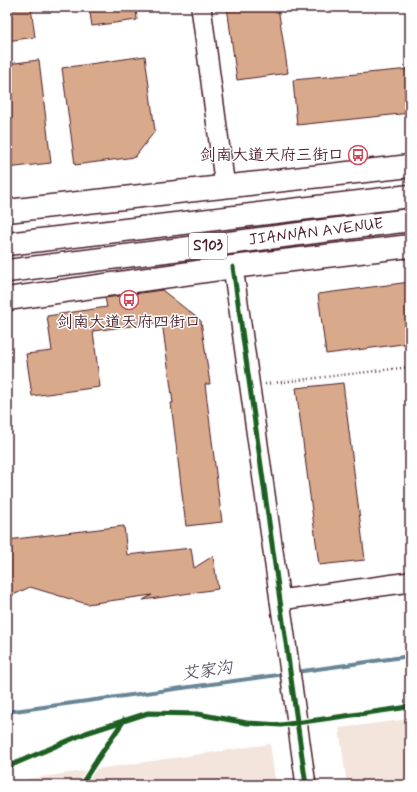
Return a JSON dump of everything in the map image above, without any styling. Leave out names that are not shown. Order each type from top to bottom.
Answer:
[{"type":"main road","points":[[7,211],[410,166]]},
{"type":"main road","name":"JIANNAN AVENUE","points":[[7,244],[410,196]]},
{"type":"main road","name":"JIANNAN AVENUE","points":[[7,271],[410,220]]},
{"type":"main road","points":[[7,299],[233,267],[410,246]]},
{"type":"street","points":[[201,7],[224,187]]},
{"type":"street","points":[[233,267],[306,785]]},
{"type":"street","points":[[280,600],[410,582]]},
{"type":"path","points":[[250,386],[410,367]]},
{"type":"shaded area","points":[[410,719],[410,785],[347,785],[339,728]]},
{"type":"shaded area","points":[[270,744],[276,785],[7,785],[7,782]]},
{"type":"building","points":[[7,7],[31,7],[35,37],[7,41]]},
{"type":"building","points":[[89,7],[136,7],[137,20],[92,26]]},
{"type":"building","points":[[227,7],[278,7],[288,73],[237,80]]},
{"type":"building","points":[[145,56],[155,131],[135,157],[75,165],[62,68]]},
{"type":"building","points":[[39,60],[51,163],[7,168],[7,64]]},
{"type":"building","points":[[410,69],[410,113],[297,125],[293,80]]},
{"type":"building","points":[[410,282],[410,343],[326,354],[318,294]]},
{"type":"building","points":[[162,290],[201,321],[210,384],[205,384],[222,522],[186,526],[171,403],[173,403],[162,322],[93,331],[100,387],[32,396],[26,354],[52,351],[47,316],[107,307],[105,298]]},
{"type":"building","points":[[343,383],[365,560],[319,565],[296,388]]},
{"type":"building","points":[[124,526],[127,555],[191,548],[194,568],[213,556],[218,589],[143,600],[152,595],[87,604],[30,587],[7,598],[7,540]]},
{"type":"waterway","name":"艾家沟","points":[[296,672],[410,656]]},
{"type":"waterway","name":"艾家沟","points":[[7,712],[285,674]]},
{"type":"cycle path","points":[[233,267],[306,785]]},
{"type":"cycle path","points":[[7,767],[86,733],[148,713],[198,714],[247,723],[281,725],[402,708],[410,705]]},
{"type":"cycle path","points":[[81,785],[124,720]]},
{"type":"place","name":"剑南大道天府三街口","points":[[358,155]]},
{"type":"place","name":"剑南大道天府四街口","points":[[129,300]]}]
